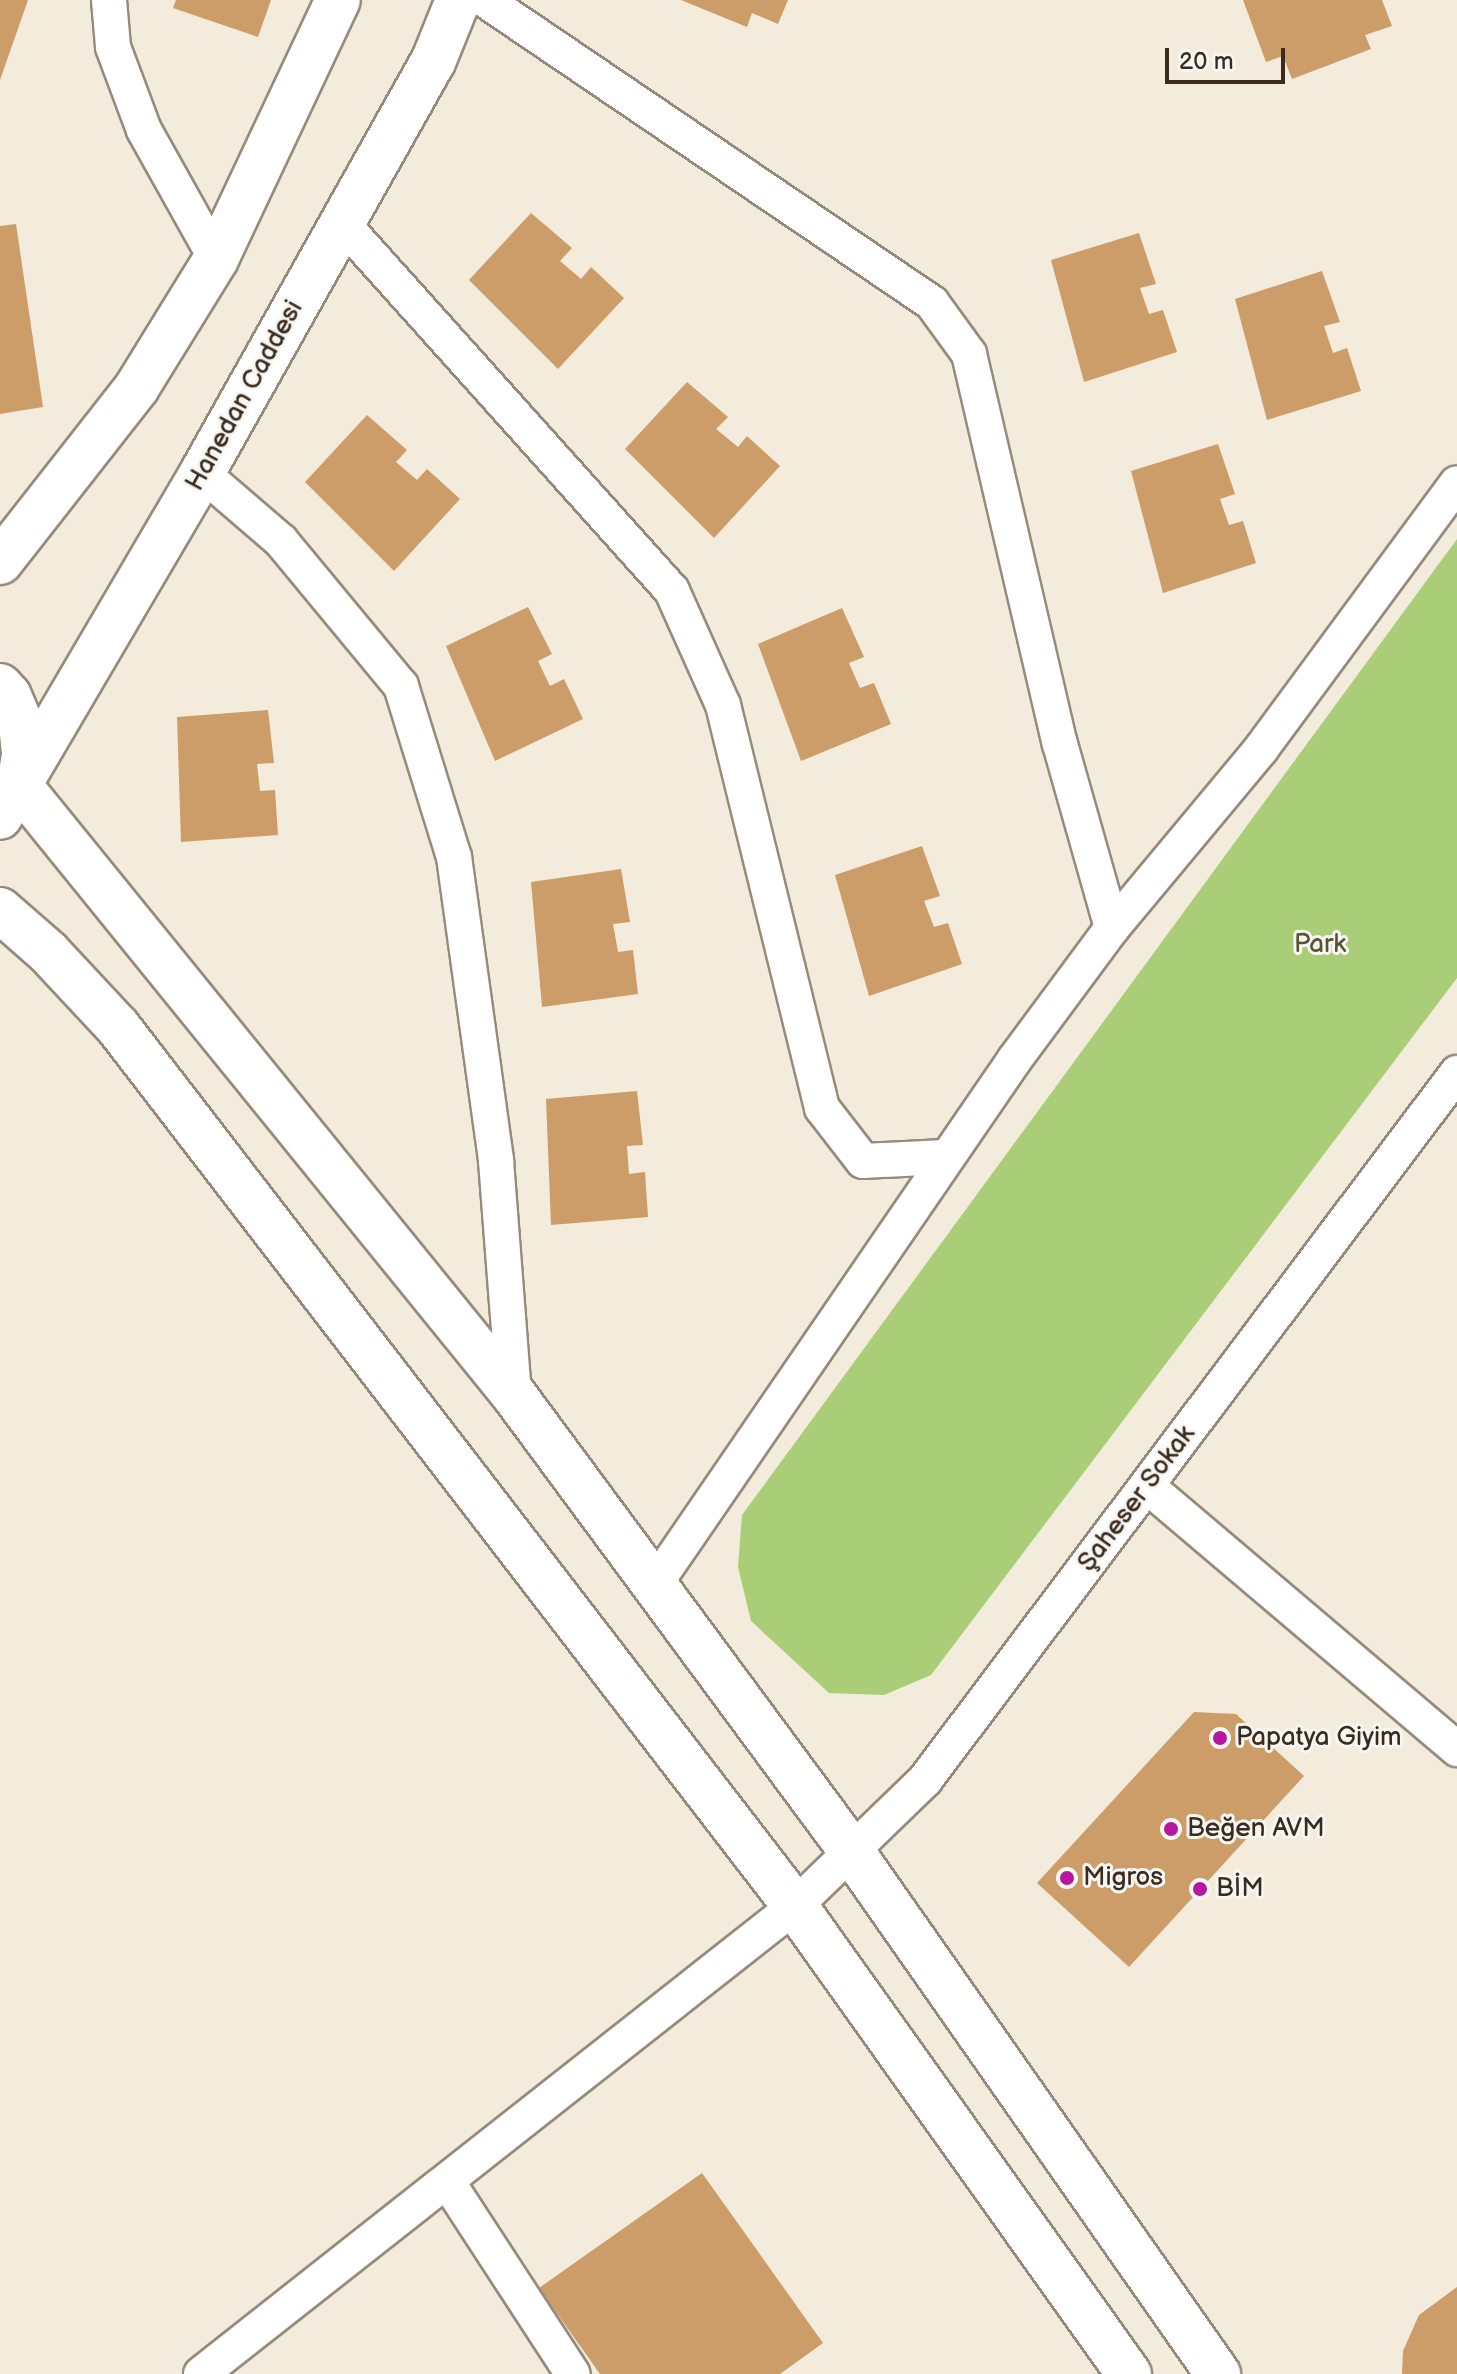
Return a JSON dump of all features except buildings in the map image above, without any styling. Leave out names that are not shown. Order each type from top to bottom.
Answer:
[{"type":"street","points":[[109,0],[113,47],[144,130],[216,259]]},
{"type":"street","points":[[0,562],[137,387],[216,259],[338,0]]},
{"type":"street","name":"Hanedan Caddesi","points":[[9,801],[202,473],[433,62],[458,0]]},
{"type":"street","points":[[485,0],[932,303],[969,354],[1060,744],[1112,928]]},
{"type":"street","points":[[342,223],[672,591],[723,705],[822,1108],[863,1161],[944,1157]]},
{"type":"street","points":[[202,473],[281,541],[401,686],[454,857],[496,1161],[514,1395]]},
{"type":"street","points":[[655,1584],[944,1157],[1112,928],[1261,749],[1457,483]]},
{"type":"street","points":[[0,686],[9,696],[21,724],[24,755],[9,801],[514,1395],[852,1852],[1218,2374]]},
{"type":"street","points":[[0,910],[48,952],[118,1027],[795,1906],[1129,2374]]},
{"type":"street","name":"Şaheser Sokak","points":[[201,2374],[795,1906],[925,1780],[1457,1073]]},
{"type":"street","points":[[1147,1486],[1457,1749]]},
{"type":"street","points":[[447,2181],[573,2374]]},
{"type":"green space","name":"Park","points":[[1457,539],[1457,978],[931,1675],[884,1695],[829,1693],[751,1621],[738,1567],[742,1515]]},
{"type":"place","name":"Papatya Giyim","points":[[1220,1738]]},
{"type":"place","name":"Beğen AVM","points":[[1171,1829]]},
{"type":"place","name":"Migros","points":[[1067,1878]]},
{"type":"place","name":"BİM","points":[[1200,1889]]}]
